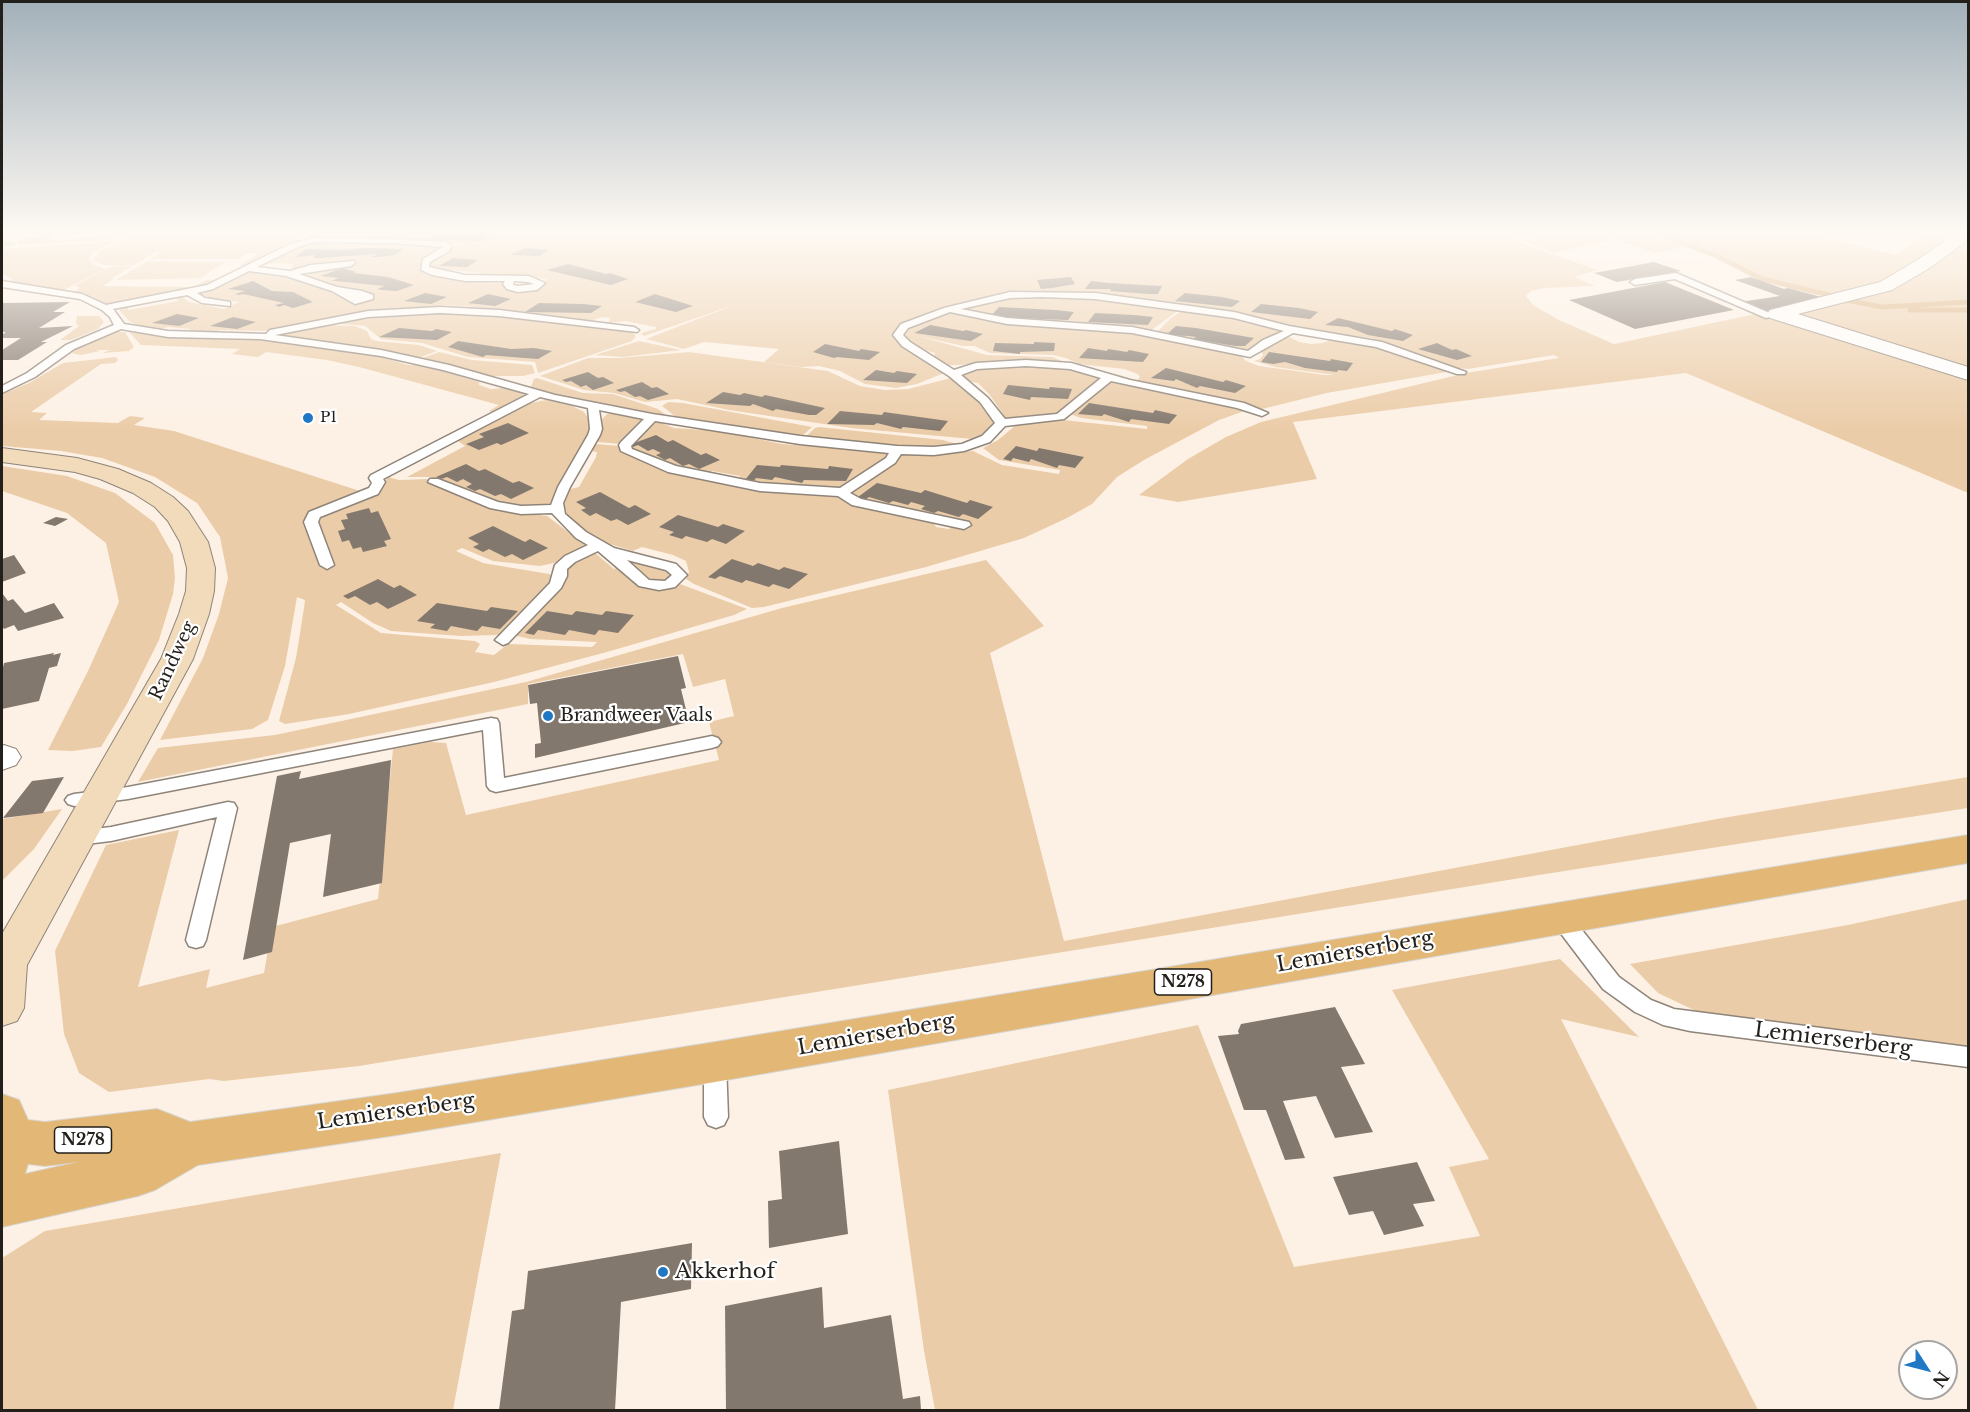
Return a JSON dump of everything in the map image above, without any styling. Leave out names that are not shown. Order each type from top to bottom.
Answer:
[{"type":"main road","name":"Randweg","points":[[2,455],[77,465],[110,474],[136,485],[164,502],[179,516],[191,533],[201,568],[200,591],[188,631],[161,690],[87,798],[78,838],[4,968],[2,1008]]},
{"type":"main road","name":"Lemierserberg","points":[[2,1203],[138,1173],[190,1144],[408,1112],[715,1062],[1968,849]]},
{"type":"main road","name":"N278","points":[[4,1141],[45,1144],[157,1131],[190,1144]]},
{"type":"street","points":[[1768,316],[1831,300]]},
{"type":"street","points":[[1768,316],[1968,374]]},
{"type":"lane","points":[[88,300],[105,308],[120,326]]},
{"type":"lane","points":[[105,308],[151,300]]},
{"type":"lane","points":[[202,300],[227,304]]},
{"type":"lane","points":[[2,390],[31,375],[70,347],[120,326],[168,334],[260,336],[381,352],[445,367],[538,394],[652,417],[800,440],[897,450],[934,451],[964,447],[986,439],[998,428],[1000,423],[998,415],[953,374],[906,344],[898,335],[899,331],[909,323],[947,310],[989,300]]},
{"type":"lane","points":[[1116,300],[1196,309],[1254,319],[1289,330],[1316,332],[1326,336],[1378,344],[1461,372]]},
{"type":"lane","points":[[1731,300],[1768,316]]},
{"type":"lane","points":[[260,336],[368,314],[441,310],[498,313],[634,330]]},
{"type":"lane","points":[[947,310],[1006,321],[1132,330],[1250,354],[1289,330]]},
{"type":"lane","points":[[953,374],[976,366],[1026,363],[1129,372],[1134,377],[1128,383]]},
{"type":"lane","points":[[1071,366],[1128,383],[1240,405],[1262,412]]},
{"type":"lane","points":[[1000,423],[1060,417],[1108,378]]},
{"type":"lane","points":[[327,565],[311,522],[314,515],[374,491],[379,482],[375,478],[538,394]]},
{"type":"lane","points":[[502,640],[556,585],[560,576],[560,568],[570,559],[603,549],[559,515],[557,503],[594,435],[596,429],[593,406]]},
{"type":"lane","points":[[652,417],[625,446],[627,451],[672,469],[760,487],[842,492],[891,460],[897,450]]},
{"type":"lane","points":[[434,482],[495,505],[521,510],[558,509]]},
{"type":"lane","points":[[842,492],[849,499],[857,502],[964,525]]},
{"type":"lane","points":[[87,798],[491,723],[496,786],[712,742]]},
{"type":"lane","points":[[78,838],[111,834],[228,808],[196,939]]},
{"type":"lane","name":"Lemierserberg","points":[[1560,917],[1611,983],[1643,1006],[1671,1018],[1968,1058]]},
{"type":"lane","points":[[715,1062],[716,1117]]},
{"type":"shaded area","points":[[96,300],[136,300],[110,305]]},
{"type":"shaded area","points":[[177,300],[224,309],[239,302],[224,300],[347,300],[361,302],[369,300],[989,300],[935,312],[907,322],[895,331],[896,340],[944,373],[917,384],[896,388],[865,384],[840,371],[819,366],[801,367],[764,362],[779,349],[704,342],[684,349],[646,339],[734,305],[644,336],[641,333],[656,329],[656,327],[625,321],[609,323],[610,318],[602,317],[590,321],[466,306],[440,305],[435,308],[374,309],[364,313],[265,331],[219,330],[218,333],[190,332],[190,329],[168,327],[157,330],[143,328],[129,321],[120,311],[120,308],[127,306],[129,310]]},
{"type":"shaded area","points":[[997,300],[1110,300],[1179,310],[1149,332],[1077,321],[1008,319],[975,311],[956,310]]},
{"type":"shaded area","points":[[1141,300],[1529,300],[1533,305],[1559,320],[1614,344],[1822,300],[1968,300],[1968,493],[1686,373],[1293,422],[1317,479],[1178,502],[1139,495],[1188,459],[1226,437],[1261,422],[1466,373],[1559,358],[1554,355],[1468,369],[1458,368],[1371,338],[1329,333],[1218,310]]},
{"type":"shaded area","points":[[1183,310],[1220,314],[1282,331],[1254,348],[1244,350],[1157,332]]},
{"type":"shaded area","points":[[419,312],[494,315],[618,329],[632,332],[636,336],[632,341],[538,373],[535,362],[468,357],[422,343],[381,339],[365,326],[331,323]]},
{"type":"shaded area","points":[[948,313],[1134,331],[1240,354],[1246,361],[1259,366],[1325,375],[1335,375],[1275,367],[1254,361],[1263,355],[1261,351],[1286,335],[1299,342],[1311,344],[1334,339],[1359,341],[1452,371],[1327,393],[1262,409],[1136,382],[1140,377],[1138,374],[1124,369],[1079,364],[1053,355],[990,353],[974,346],[963,346],[918,336],[987,355],[1052,357],[1067,363],[949,365],[934,357],[935,353],[917,348],[903,335],[907,328]]},
{"type":"shaded area","points":[[77,316],[99,316],[104,322],[98,329],[71,340],[60,340],[79,326],[76,324]]},
{"type":"shaded area","points":[[322,325],[355,326],[367,331],[371,339],[376,341],[419,345],[437,351],[418,358],[360,347],[271,335]]},
{"type":"shaded area","points":[[118,332],[125,332],[134,347],[129,351],[102,353],[110,350],[96,350],[100,351],[81,355],[72,353],[78,347]]},
{"type":"shaded area","points":[[129,332],[245,338],[370,354],[408,365],[421,365],[479,382],[479,385],[491,389],[503,388],[523,393],[524,397],[495,413],[489,411],[499,405],[359,367],[327,360],[266,352],[258,357],[232,354],[240,349],[141,345]]},
{"type":"shaded area","points":[[639,341],[681,350],[623,357],[595,355]]},
{"type":"shaded area","points":[[439,352],[472,360],[532,365],[535,373],[523,376],[482,376],[420,359]]},
{"type":"shaded area","points":[[689,352],[828,371],[860,386],[885,390],[908,389],[951,378],[985,407],[994,422],[985,434],[972,439],[851,428],[729,410],[677,399],[645,402],[614,393],[584,390],[540,376],[588,358],[620,358]]},
{"type":"shaded area","points":[[116,357],[118,360],[115,363],[101,364],[31,412],[47,413],[39,420],[118,423],[130,416],[145,418],[134,425],[174,431],[360,491],[374,484],[370,490],[305,519],[321,567],[331,565],[315,518],[380,489],[388,477],[399,480],[428,479],[431,483],[476,502],[511,511],[547,516],[588,547],[558,562],[540,566],[493,561],[462,548],[456,551],[483,563],[549,574],[556,578],[505,632],[498,635],[461,636],[391,631],[373,623],[341,602],[336,605],[381,633],[475,641],[480,644],[475,652],[494,655],[508,644],[592,647],[597,642],[530,639],[513,635],[569,565],[595,553],[614,569],[620,567],[633,581],[642,586],[666,588],[680,584],[747,609],[734,615],[607,652],[494,682],[349,714],[285,724],[279,721],[296,658],[305,600],[297,597],[285,666],[268,720],[252,729],[160,740],[203,658],[219,614],[228,578],[220,537],[197,503],[155,477],[102,458],[61,451],[2,446],[2,394],[29,383],[63,363]]},
{"type":"shaded area","points":[[1024,366],[1068,369],[1097,377],[1099,380],[1059,414],[1031,415],[1014,419],[1006,418],[978,383],[968,381],[963,376],[976,370]]},
{"type":"shaded area","points":[[534,379],[583,393],[613,394],[658,409],[670,418],[530,389]]},
{"type":"shaded area","points":[[1114,382],[1250,409],[1219,420],[1144,460],[1117,477],[1092,504],[1024,538],[926,567],[764,607],[752,608],[694,584],[686,579],[689,572],[686,561],[673,555],[642,547],[633,551],[603,542],[570,520],[563,511],[570,489],[579,487],[596,457],[597,452],[590,451],[595,444],[620,446],[620,450],[624,453],[679,472],[832,495],[852,503],[932,521],[936,527],[949,529],[954,526],[865,501],[849,494],[904,453],[932,454],[973,451],[1002,465],[1059,474],[1060,470],[999,460],[983,448],[998,440],[1015,426],[1013,423],[1054,419],[1147,429],[1147,426],[1081,418],[1070,414],[1105,383]]},
{"type":"shaded area","points":[[546,400],[570,405],[584,412],[589,419],[589,433],[583,449],[564,476],[550,505],[531,508],[501,503],[476,496],[430,477],[407,477],[465,446],[458,441],[467,435],[526,404]]},
{"type":"shaded area","points":[[668,402],[812,427],[801,437],[680,420],[662,406]]},
{"type":"shaded area","points":[[614,413],[641,418],[643,421],[622,444],[597,442],[601,431],[601,420],[607,414]]},
{"type":"shaded area","points":[[656,421],[674,428],[719,431],[782,444],[886,451],[888,457],[842,489],[765,485],[738,480],[740,476],[677,468],[628,446],[651,422]]},
{"type":"shaded area","points":[[819,427],[943,440],[956,444],[918,447],[804,438]]},
{"type":"shaded area","points":[[2,466],[67,476],[115,493],[155,523],[173,555],[175,578],[173,594],[159,640],[127,704],[101,747],[73,751],[48,750],[88,671],[119,602],[106,543],[67,513],[2,491]]},
{"type":"shaded area","points":[[633,560],[662,569],[670,577],[662,581],[650,580],[631,563]]},
{"type":"shaded area","points":[[986,560],[1044,626],[990,653],[1064,941],[1717,819],[1968,777],[1968,808],[359,1066],[224,1081],[209,1079],[109,1092],[79,1073],[64,1034],[55,951],[106,845],[179,830],[138,987],[210,969],[206,988],[264,973],[272,927],[378,899],[393,749],[430,742],[446,743],[466,815],[719,760],[709,722],[734,716],[725,679],[693,687],[683,654],[528,684],[528,704],[138,782],[158,748],[275,735],[526,682],[782,608]]},
{"type":"shaded area","points":[[62,809],[34,849],[2,881],[2,819]]},
{"type":"shaded area","points":[[1968,899],[1968,1050],[1698,1012],[1658,993],[1630,964],[1848,925]]},
{"type":"shaded area","points":[[1560,959],[1639,1037],[1561,1019],[1758,1410],[935,1410],[924,1351],[888,1090],[1198,1025],[1294,1267],[1480,1236],[1449,1167],[1489,1159],[1392,990]]},
{"type":"shaded area","points":[[501,1153],[453,1410],[2,1410],[2,1258],[45,1231]]},
{"type":"building","points":[[270,300],[309,300],[313,302],[293,308],[275,305],[284,303]]},
{"type":"building","points":[[407,300],[440,300],[431,304],[404,301]]},
{"type":"building","points":[[475,300],[509,300],[495,306],[468,303]]},
{"type":"building","points":[[640,300],[674,300],[693,306],[676,312],[635,302]]},
{"type":"building","points":[[1235,300],[1240,301],[1232,307],[1175,301]]},
{"type":"building","points":[[1569,300],[1709,300],[1734,310],[1635,329]]},
{"type":"building","points":[[1754,300],[1816,300],[1765,311],[1740,302]]},
{"type":"building","points":[[70,302],[53,312],[65,312],[39,328],[73,326],[41,342],[47,342],[18,360],[2,360],[2,350],[21,338],[2,338],[6,332],[2,332],[2,303]]},
{"type":"building","points":[[539,303],[602,306],[591,313],[525,312]]},
{"type":"building","points":[[1261,304],[1318,312],[1310,319],[1251,312]]},
{"type":"building","points":[[999,307],[1074,312],[1068,320],[990,317]]},
{"type":"building","points":[[1095,313],[1153,317],[1148,325],[1088,322]]},
{"type":"building","points":[[177,314],[199,318],[179,326],[152,323]]},
{"type":"building","points":[[233,317],[256,322],[237,329],[210,326]]},
{"type":"building","points":[[1338,318],[1392,331],[1395,329],[1413,335],[1403,341],[1368,335],[1348,327],[1325,325]]},
{"type":"building","points":[[930,325],[983,334],[971,341],[914,333]]},
{"type":"building","points":[[1176,326],[1254,338],[1245,346],[1235,346],[1193,339],[1196,337],[1166,335]]},
{"type":"building","points":[[399,328],[452,332],[437,340],[379,337]]},
{"type":"building","points":[[458,341],[511,349],[534,348],[552,351],[538,359],[486,355],[483,357],[448,347]]},
{"type":"building","points":[[1034,342],[1055,343],[1054,351],[1020,352],[1020,354],[993,351],[995,343],[1034,344]]},
{"type":"building","points":[[1437,343],[1472,356],[1457,360],[1418,349]]},
{"type":"building","points":[[825,344],[859,351],[861,349],[880,352],[869,360],[834,358],[813,352]]},
{"type":"building","points":[[1088,348],[1127,352],[1129,350],[1149,354],[1143,362],[1079,358]]},
{"type":"building","points":[[1269,352],[1353,363],[1347,371],[1338,370],[1337,372],[1305,368],[1285,362],[1273,364],[1261,362]]},
{"type":"building","points":[[1166,368],[1246,386],[1235,393],[1200,386],[1197,388],[1176,379],[1174,381],[1151,378]]},
{"type":"building","points":[[876,370],[917,374],[907,383],[863,380]]},
{"type":"building","points":[[588,372],[614,383],[593,390],[586,385],[581,387],[571,381],[562,380]]},
{"type":"building","points":[[642,382],[669,394],[648,400],[616,390]]},
{"type":"building","points":[[1008,385],[1072,389],[1068,399],[1031,397],[1030,400],[1003,394]]},
{"type":"building","points":[[723,392],[762,397],[765,395],[825,408],[816,415],[809,415],[776,409],[773,411],[753,404],[750,406],[706,403]]},
{"type":"building","points":[[1089,403],[1153,413],[1155,410],[1177,415],[1169,424],[1131,419],[1129,422],[1104,414],[1102,416],[1078,414]]},
{"type":"building","points":[[840,411],[882,415],[884,412],[948,421],[940,431],[903,427],[901,429],[877,423],[874,425],[827,424]]},
{"type":"building","points":[[508,423],[529,433],[501,445],[497,443],[479,450],[466,444],[484,437],[479,434]]},
{"type":"building","points":[[656,435],[668,442],[673,440],[701,455],[706,453],[720,460],[699,469],[689,464],[683,466],[670,458],[665,460],[656,455],[661,453],[653,449],[648,451],[638,445],[633,447],[629,445]]},
{"type":"building","points":[[1016,446],[1084,457],[1075,468],[1059,465],[1057,468],[1031,459],[1029,462],[1013,458],[1011,461],[1003,459]]},
{"type":"building","points":[[466,464],[479,471],[485,469],[513,483],[519,481],[534,488],[511,499],[501,494],[495,496],[480,489],[475,491],[466,487],[472,484],[463,479],[457,482],[447,477],[441,479],[436,477]]},
{"type":"building","points":[[757,465],[828,469],[829,466],[853,469],[846,481],[804,480],[802,483],[775,477],[772,480],[756,478],[754,481],[745,480]]},
{"type":"building","points":[[877,483],[921,493],[925,490],[967,503],[970,500],[993,507],[978,519],[963,514],[959,517],[938,511],[934,513],[921,509],[925,506],[911,502],[908,505],[893,501],[889,503],[869,497],[865,500],[858,497]]},
{"type":"building","points":[[600,492],[629,508],[635,505],[651,514],[628,525],[617,519],[611,521],[596,513],[590,516],[581,510],[586,508],[576,502]]},
{"type":"building","points":[[369,508],[371,513],[378,511],[391,539],[384,541],[387,546],[363,552],[361,547],[353,549],[349,540],[342,542],[338,531],[345,529],[341,520],[348,519],[346,514]]},
{"type":"building","points":[[678,515],[718,527],[723,524],[745,531],[726,544],[712,539],[707,542],[686,536],[682,539],[669,535],[674,532],[659,527]]},
{"type":"building","points":[[56,517],[68,519],[55,526],[43,523]]},
{"type":"building","points":[[493,526],[525,542],[530,539],[548,548],[523,560],[512,554],[505,557],[489,549],[483,552],[473,547],[479,544],[468,538]]},
{"type":"building","points":[[14,555],[26,573],[2,582],[2,559]]},
{"type":"building","points":[[732,559],[753,566],[758,563],[779,570],[784,567],[808,574],[789,589],[773,584],[769,587],[746,580],[742,583],[720,576],[715,579],[708,577]]},
{"type":"building","points":[[378,579],[394,588],[400,585],[417,595],[388,609],[377,602],[370,605],[355,596],[348,599],[343,596]]},
{"type":"building","points":[[2,593],[8,601],[13,599],[25,613],[54,603],[64,618],[18,631],[14,625],[4,629],[2,626]]},
{"type":"building","points":[[437,603],[487,611],[491,607],[518,611],[500,629],[482,626],[477,631],[451,626],[447,631],[430,628],[435,624],[417,621]]},
{"type":"building","points":[[547,611],[572,615],[576,611],[602,615],[606,611],[634,615],[618,633],[599,630],[595,635],[569,630],[565,635],[538,630],[534,635],[525,633]]},
{"type":"building","points":[[54,653],[53,655],[61,653],[57,666],[49,668],[39,701],[2,709],[4,663]]},
{"type":"building","points":[[678,656],[686,688],[681,689],[689,722],[535,758],[535,744],[541,743],[537,703],[530,704],[528,685]]},
{"type":"building","points":[[391,760],[382,883],[323,897],[331,834],[290,843],[272,952],[243,960],[277,776],[301,771],[299,779]]},
{"type":"building","points":[[64,777],[43,813],[3,818],[32,781]]},
{"type":"building","points":[[1335,1007],[1365,1064],[1341,1067],[1373,1132],[1335,1138],[1316,1096],[1283,1101],[1305,1158],[1285,1160],[1266,1110],[1244,1110],[1218,1036],[1239,1034],[1241,1024]]},
{"type":"building","points":[[839,1141],[848,1234],[769,1248],[768,1201],[782,1199],[779,1151]]},
{"type":"building","points":[[1417,1162],[1435,1201],[1413,1204],[1424,1226],[1384,1235],[1373,1211],[1349,1215],[1333,1177]]},
{"type":"building","points":[[692,1243],[691,1289],[621,1302],[615,1410],[499,1410],[512,1311],[524,1309],[528,1271]]},
{"type":"building","points":[[822,1287],[824,1328],[891,1315],[903,1399],[920,1396],[921,1410],[726,1410],[725,1306]]},
{"type":"waterway","points":[[1846,300],[1882,307],[1968,302]]},
{"type":"waterway","points":[[1910,310],[1968,310]]},
{"type":"place","name":"P1","points":[[308,418]]},
{"type":"place","name":"Brandweer Vaals","points":[[548,716]]},
{"type":"place","name":"Akkerhof","points":[[663,1272]]}]
